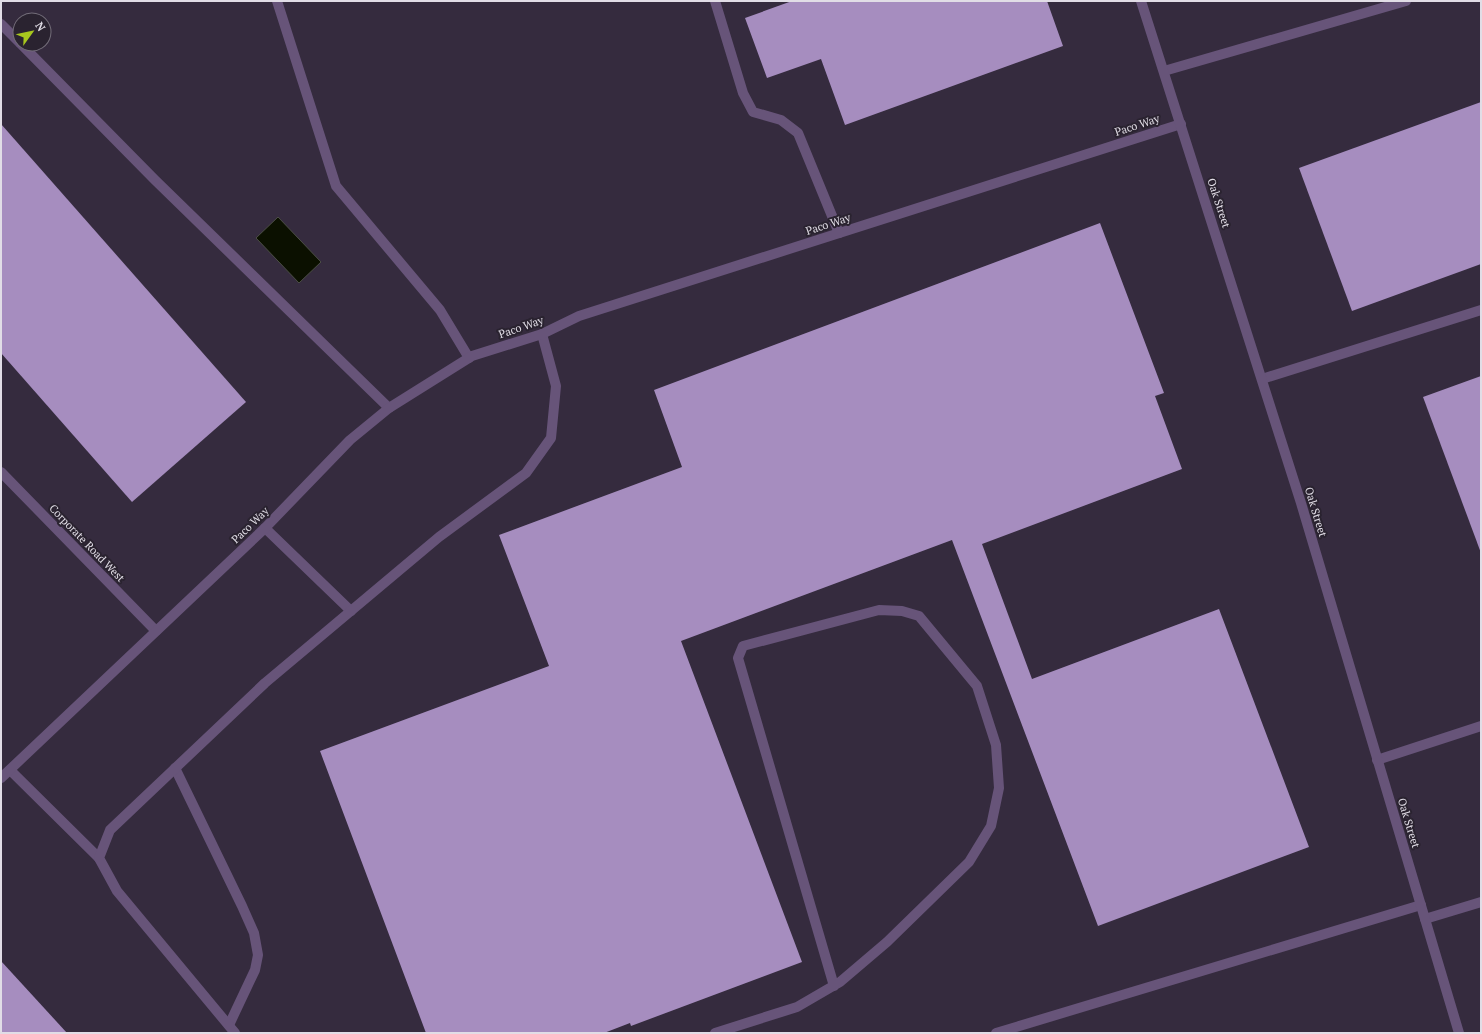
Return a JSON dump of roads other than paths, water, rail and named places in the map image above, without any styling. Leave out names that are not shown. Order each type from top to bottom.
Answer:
[{"type":"street","points":[[277,1],[336,186],[440,310],[469,358]]},
{"type":"street","points":[[715,1],[743,93],[753,112],[781,120],[798,133],[839,233]]},
{"type":"street","name":"Oak Street","points":[[1141,1],[1303,511],[1420,905],[1460,1033]]},
{"type":"street","points":[[1164,71],[1406,1]]},
{"type":"street","points":[[1,24],[12,36]]},
{"type":"street","points":[[28,52],[155,180],[389,408]]},
{"type":"street","name":"Paco Way","points":[[1,778],[265,528],[350,440],[389,408],[469,358],[542,334],[579,316],[1181,124]]},
{"type":"street","points":[[1262,379],[1481,310]]},
{"type":"street","points":[[99,858],[110,830],[266,683],[439,537],[526,473],[551,438],[556,386],[542,334]]},
{"type":"street","name":"Corporate Road West","points":[[1,472],[156,631]]},
{"type":"street","points":[[265,528],[351,611]]},
{"type":"street","points":[[715,1033],[797,1007],[834,986],[840,982],[887,942],[969,862],[991,826],[999,788],[996,745],[977,686],[919,616],[902,611],[879,610],[743,646],[738,658],[834,986]]},
{"type":"street","points":[[1377,760],[1481,726]]},
{"type":"street","points":[[10,770],[99,858],[117,891],[232,1029],[255,970],[258,955],[254,933],[175,768]]},
{"type":"street","points":[[1425,919],[1481,902]]},
{"type":"street","points":[[996,1033],[1420,905]]}]
